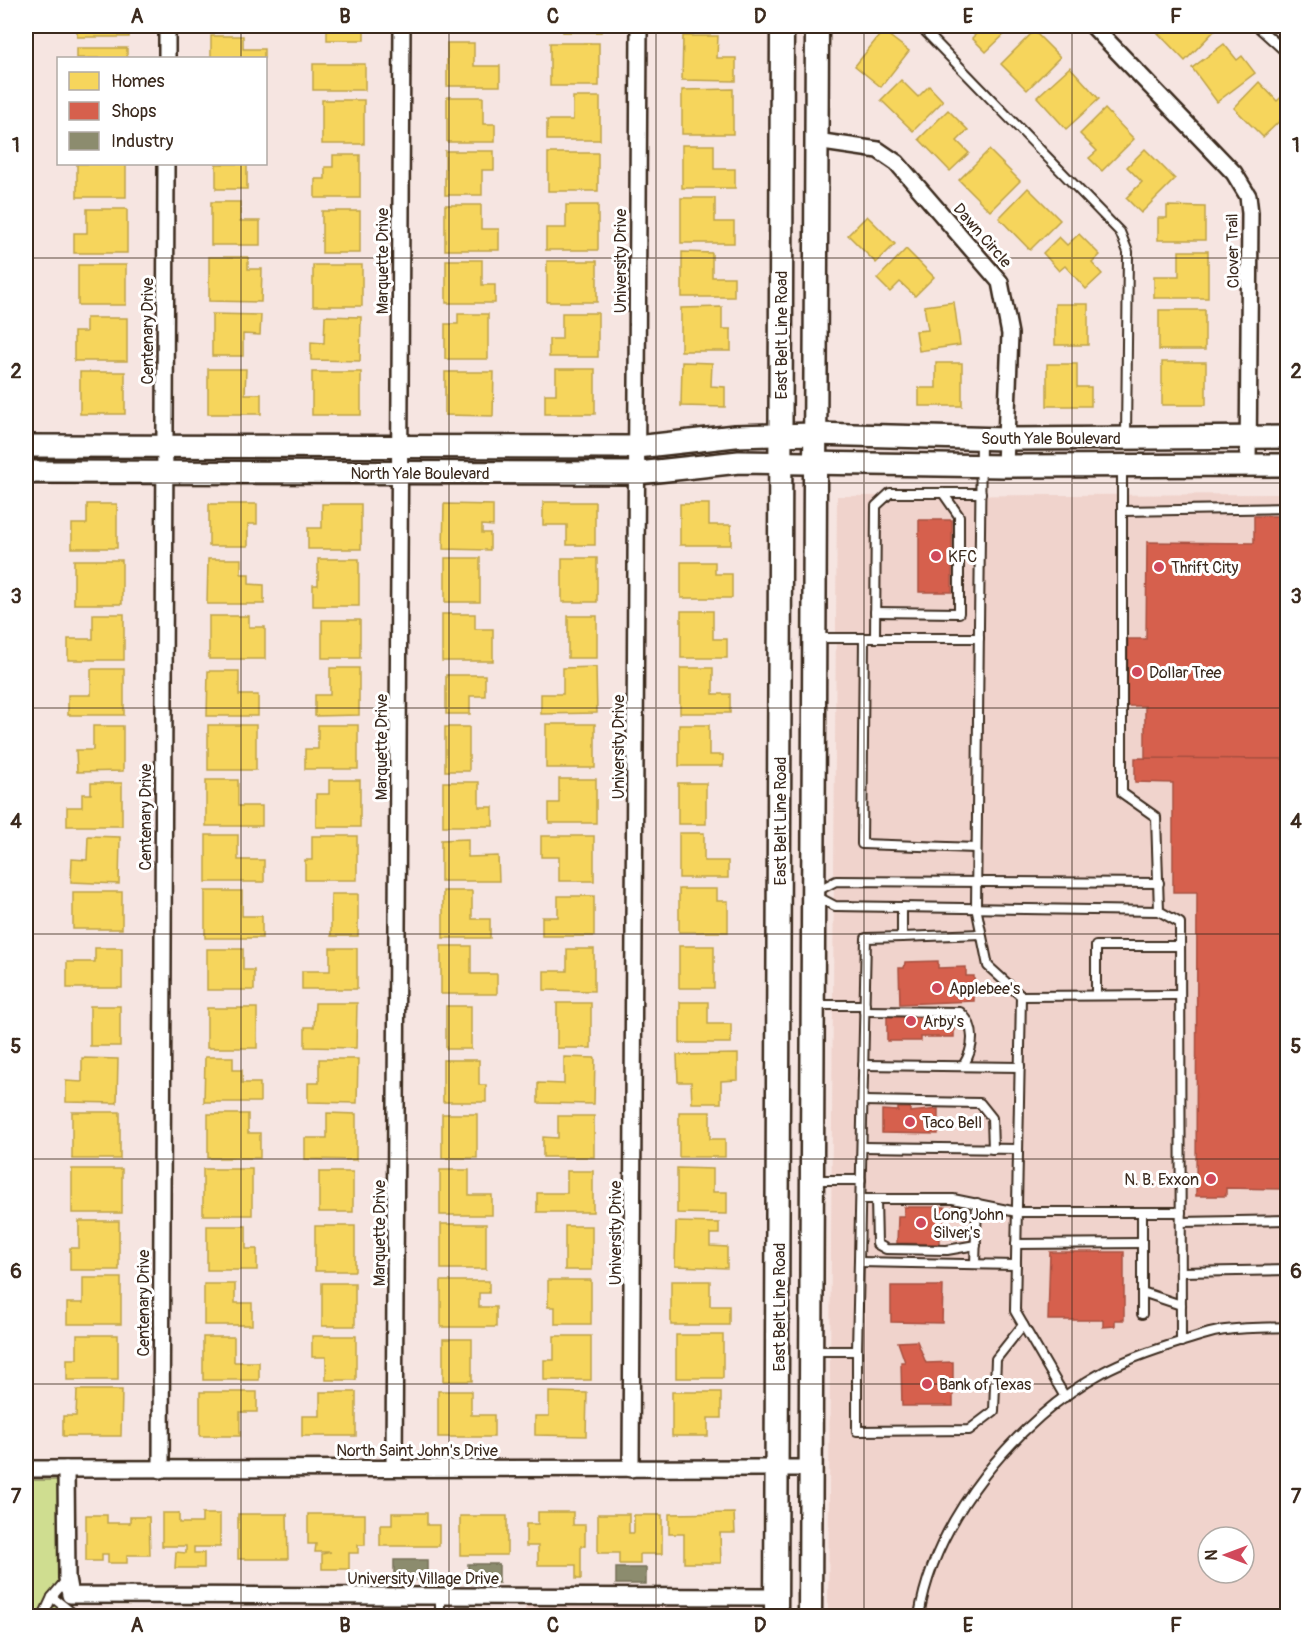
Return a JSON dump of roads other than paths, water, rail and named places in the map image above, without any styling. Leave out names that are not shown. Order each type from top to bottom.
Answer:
[{"type":"main road","name":"East Belt Line Road","points":[[776,1606],[782,26]]},
{"type":"main road","name":"East Belt Line Road","points":[[810,1617],[817,26]]},
{"type":"main road","points":[[780,894],[812,894]]},
{"type":"street","points":[[166,57],[167,26]]},
{"type":"street","name":"Marquette Drive","points":[[394,1468],[402,26]]},
{"type":"street","name":"University Drive","points":[[631,1469],[639,26]]},
{"type":"street","name":"Clover Trail","points":[[1093,26],[1234,173],[1248,196],[1252,284],[1248,465]]},
{"type":"street","name":"Dawn Circle","points":[[816,141],[878,150],[897,163],[1000,282],[1010,334],[1005,466]]},
{"type":"street","name":"Centenary Drive","points":[[161,1470],[166,165]]},
{"type":"street","name":"North Yale Boulevard","points":[[26,446],[637,447],[735,436],[814,434]]},
{"type":"street","name":"South Yale Boulevard","points":[[814,434],[1005,439],[1287,437]]},
{"type":"street","name":"North Yale Boulevard","points":[[26,472],[638,473],[739,462],[815,462]]},
{"type":"street","name":"South Yale Boulevard","points":[[815,462],[981,466],[1287,465]]},
{"type":"street","name":"North Saint John's Drive","points":[[26,1469],[809,1468]]},
{"type":"street","points":[[66,1469],[67,1578]]},
{"type":"street","name":"University Village Drive","points":[[67,1578],[70,1595],[440,1596],[776,1606]]},
{"type":"lane","points":[[920,26],[1120,232],[1128,252],[1126,438]]},
{"type":"lane","points":[[1257,26],[1287,54]]},
{"type":"lane","points":[[981,438],[975,882],[976,907],[988,966],[1022,996],[1180,995]]},
{"type":"lane","points":[[1122,466],[1122,794],[1156,817],[1159,911]]},
{"type":"lane","points":[[875,638],[876,506],[890,493],[981,493]]},
{"type":"lane","points":[[875,612],[959,613],[959,516],[943,494]]},
{"type":"lane","points":[[1122,511],[1287,508]]},
{"type":"lane","points":[[814,638],[979,638]]},
{"type":"lane","points":[[864,638],[862,844],[976,848]]},
{"type":"lane","points":[[812,894],[836,881],[1159,883]]},
{"type":"lane","points":[[812,894],[835,906],[1159,911],[1180,923],[1182,1342]]},
{"type":"lane","points":[[902,907],[902,937]]},
{"type":"lane","points":[[981,934],[866,938],[857,1431],[969,1430],[994,1411],[996,1359],[1023,1325]]},
{"type":"lane","points":[[1096,995],[1096,946],[1180,946]]},
{"type":"lane","points":[[1022,996],[1015,1311],[1065,1397]]},
{"type":"lane","points":[[812,1005],[960,1012],[969,1020],[972,1036],[971,1053],[963,1066]]},
{"type":"lane","points":[[863,1065],[1020,1067]]},
{"type":"lane","points":[[863,1101],[980,1103],[992,1118],[993,1149]]},
{"type":"lane","points":[[862,1147],[1018,1149]]},
{"type":"lane","points":[[811,1180],[861,1180]]},
{"type":"lane","points":[[861,1198],[953,1198],[1017,1212],[1181,1212]]},
{"type":"lane","points":[[876,1198],[877,1244],[886,1249],[947,1251],[976,1245]]},
{"type":"lane","points":[[975,1264],[977,1203]]},
{"type":"lane","points":[[1142,1212],[1142,1314]]},
{"type":"lane","points":[[1181,1222],[1287,1220]]},
{"type":"lane","points":[[1016,1244],[1142,1243]]},
{"type":"lane","points":[[859,1262],[1016,1265]]},
{"type":"lane","points":[[1181,1272],[1287,1270]]},
{"type":"lane","points":[[1142,1292],[1182,1305]]},
{"type":"lane","points":[[919,1617],[937,1556],[962,1505],[990,1468],[1027,1429],[1065,1397],[1103,1372],[1155,1350],[1218,1331],[1287,1327]]},
{"type":"lane","points":[[810,1351],[857,1351]]},
{"type":"lane","points":[[43,1617],[52,1597],[67,1578]]},
{"type":"lane","points":[[440,1596],[440,1617]]},
{"type":"lane","points":[[52,1597],[76,1617]]},
{"type":"place","name":"KFC","points":[[936,556]]},
{"type":"place","name":"Thrift City","points":[[1159,567]]},
{"type":"place","name":"Dollar Tree","points":[[1137,672]]},
{"type":"place","name":"Applebee's","points":[[937,988]]},
{"type":"place","name":"Arby's","points":[[911,1021]]},
{"type":"place","name":"Taco Bell","points":[[910,1122]]},
{"type":"place","name":"N. B. Exxon","points":[[1211,1179]]},
{"type":"place","name":"Long John Silver's","points":[[921,1223]]},
{"type":"place","name":"Bank of Texas","points":[[927,1384]]}]
